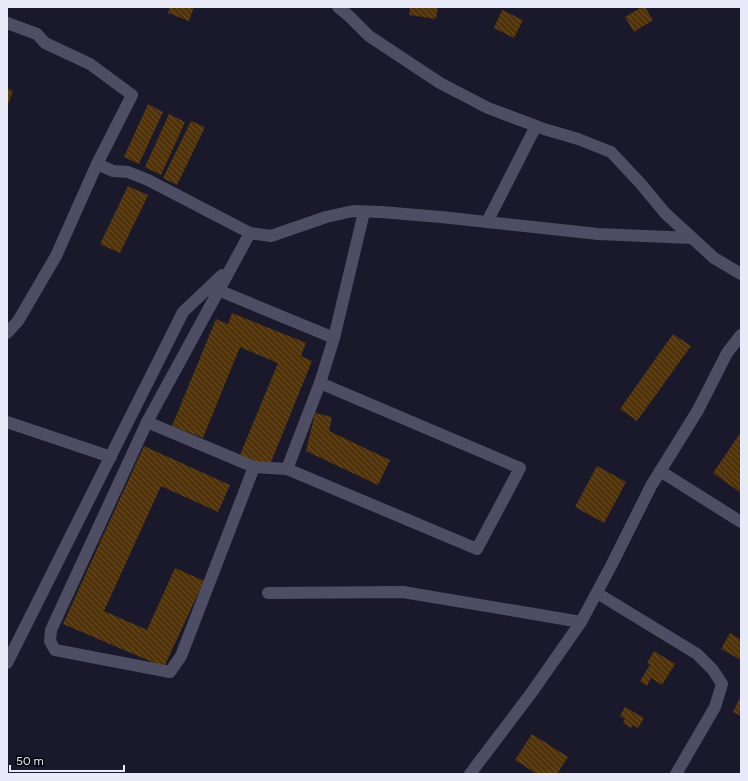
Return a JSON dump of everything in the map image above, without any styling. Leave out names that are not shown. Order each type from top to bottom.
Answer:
[{"type":"street","points":[[338,7],[369,36],[440,83],[488,108],[611,152],[665,212],[692,238],[714,258],[741,274]]},
{"type":"street","points":[[7,23],[37,34],[45,43],[90,64],[132,96],[97,164],[56,256],[18,321],[7,333]]},
{"type":"street","points":[[487,222],[536,126]]},
{"type":"street","points":[[97,164],[113,171],[128,172],[148,180],[250,233],[271,236],[326,217],[354,211],[487,222],[598,234],[692,238]]},
{"type":"street","points":[[287,469],[320,382],[334,338],[364,212]]},
{"type":"street","points":[[250,233],[147,422],[51,630],[50,641],[55,650],[170,672],[181,656],[254,466]]},
{"type":"street","points":[[7,663],[183,312],[232,266]]},
{"type":"street","points":[[218,290],[334,338]]},
{"type":"street","points":[[470,774],[532,692],[581,622],[651,486],[698,410],[727,353],[741,335]]},
{"type":"street","points":[[147,422],[254,466],[287,469],[477,549],[520,468],[320,382]]},
{"type":"street","points":[[7,422],[110,457]]},
{"type":"street","points":[[660,471],[741,522]]},
{"type":"street","points":[[268,593],[403,592],[581,622]]},
{"type":"street","points":[[597,593],[697,654],[713,670],[722,684],[715,707],[676,774]]},
{"type":"building","points":[[170,7],[194,7],[189,21],[168,13]]},
{"type":"building","points":[[410,7],[438,7],[436,19],[409,15]]},
{"type":"building","points":[[642,7],[645,7],[653,20],[634,32],[625,17]]},
{"type":"building","points":[[502,10],[523,20],[514,38],[494,28]]},
{"type":"building","points":[[7,88],[13,91],[7,107]]},
{"type":"building","points":[[148,104],[163,112],[139,164],[124,157]]},
{"type":"building","points":[[169,114],[185,122],[161,175],[145,167]]},
{"type":"building","points":[[191,121],[205,127],[177,185],[163,178]]},
{"type":"building","points":[[128,186],[148,195],[120,253],[100,244]]},
{"type":"building","points":[[232,313],[306,343],[301,356],[312,361],[269,467],[240,455],[278,363],[240,347],[203,438],[172,426],[216,319],[228,324]]},
{"type":"building","points":[[673,334],[691,346],[637,421],[620,409]]},
{"type":"building","points":[[315,413],[332,417],[329,431],[390,460],[378,485],[306,451]]},
{"type":"building","points":[[741,432],[741,493],[713,473]]},
{"type":"building","points":[[144,446],[230,485],[218,512],[161,486],[104,611],[147,630],[175,568],[204,581],[164,667],[63,624]]},
{"type":"building","points":[[597,466],[626,482],[604,523],[575,507]]},
{"type":"building","points":[[730,633],[741,640],[741,660],[721,649]]},
{"type":"building","points":[[654,651],[675,664],[662,685],[651,678],[647,686],[640,681],[650,665],[647,663]]},
{"type":"building","points":[[741,695],[741,716],[733,712]]},
{"type":"building","points":[[625,707],[644,718],[638,728],[633,725],[631,728],[623,723],[625,719],[620,716]]},
{"type":"building","points":[[532,734],[568,757],[557,774],[537,774],[515,760]]}]
